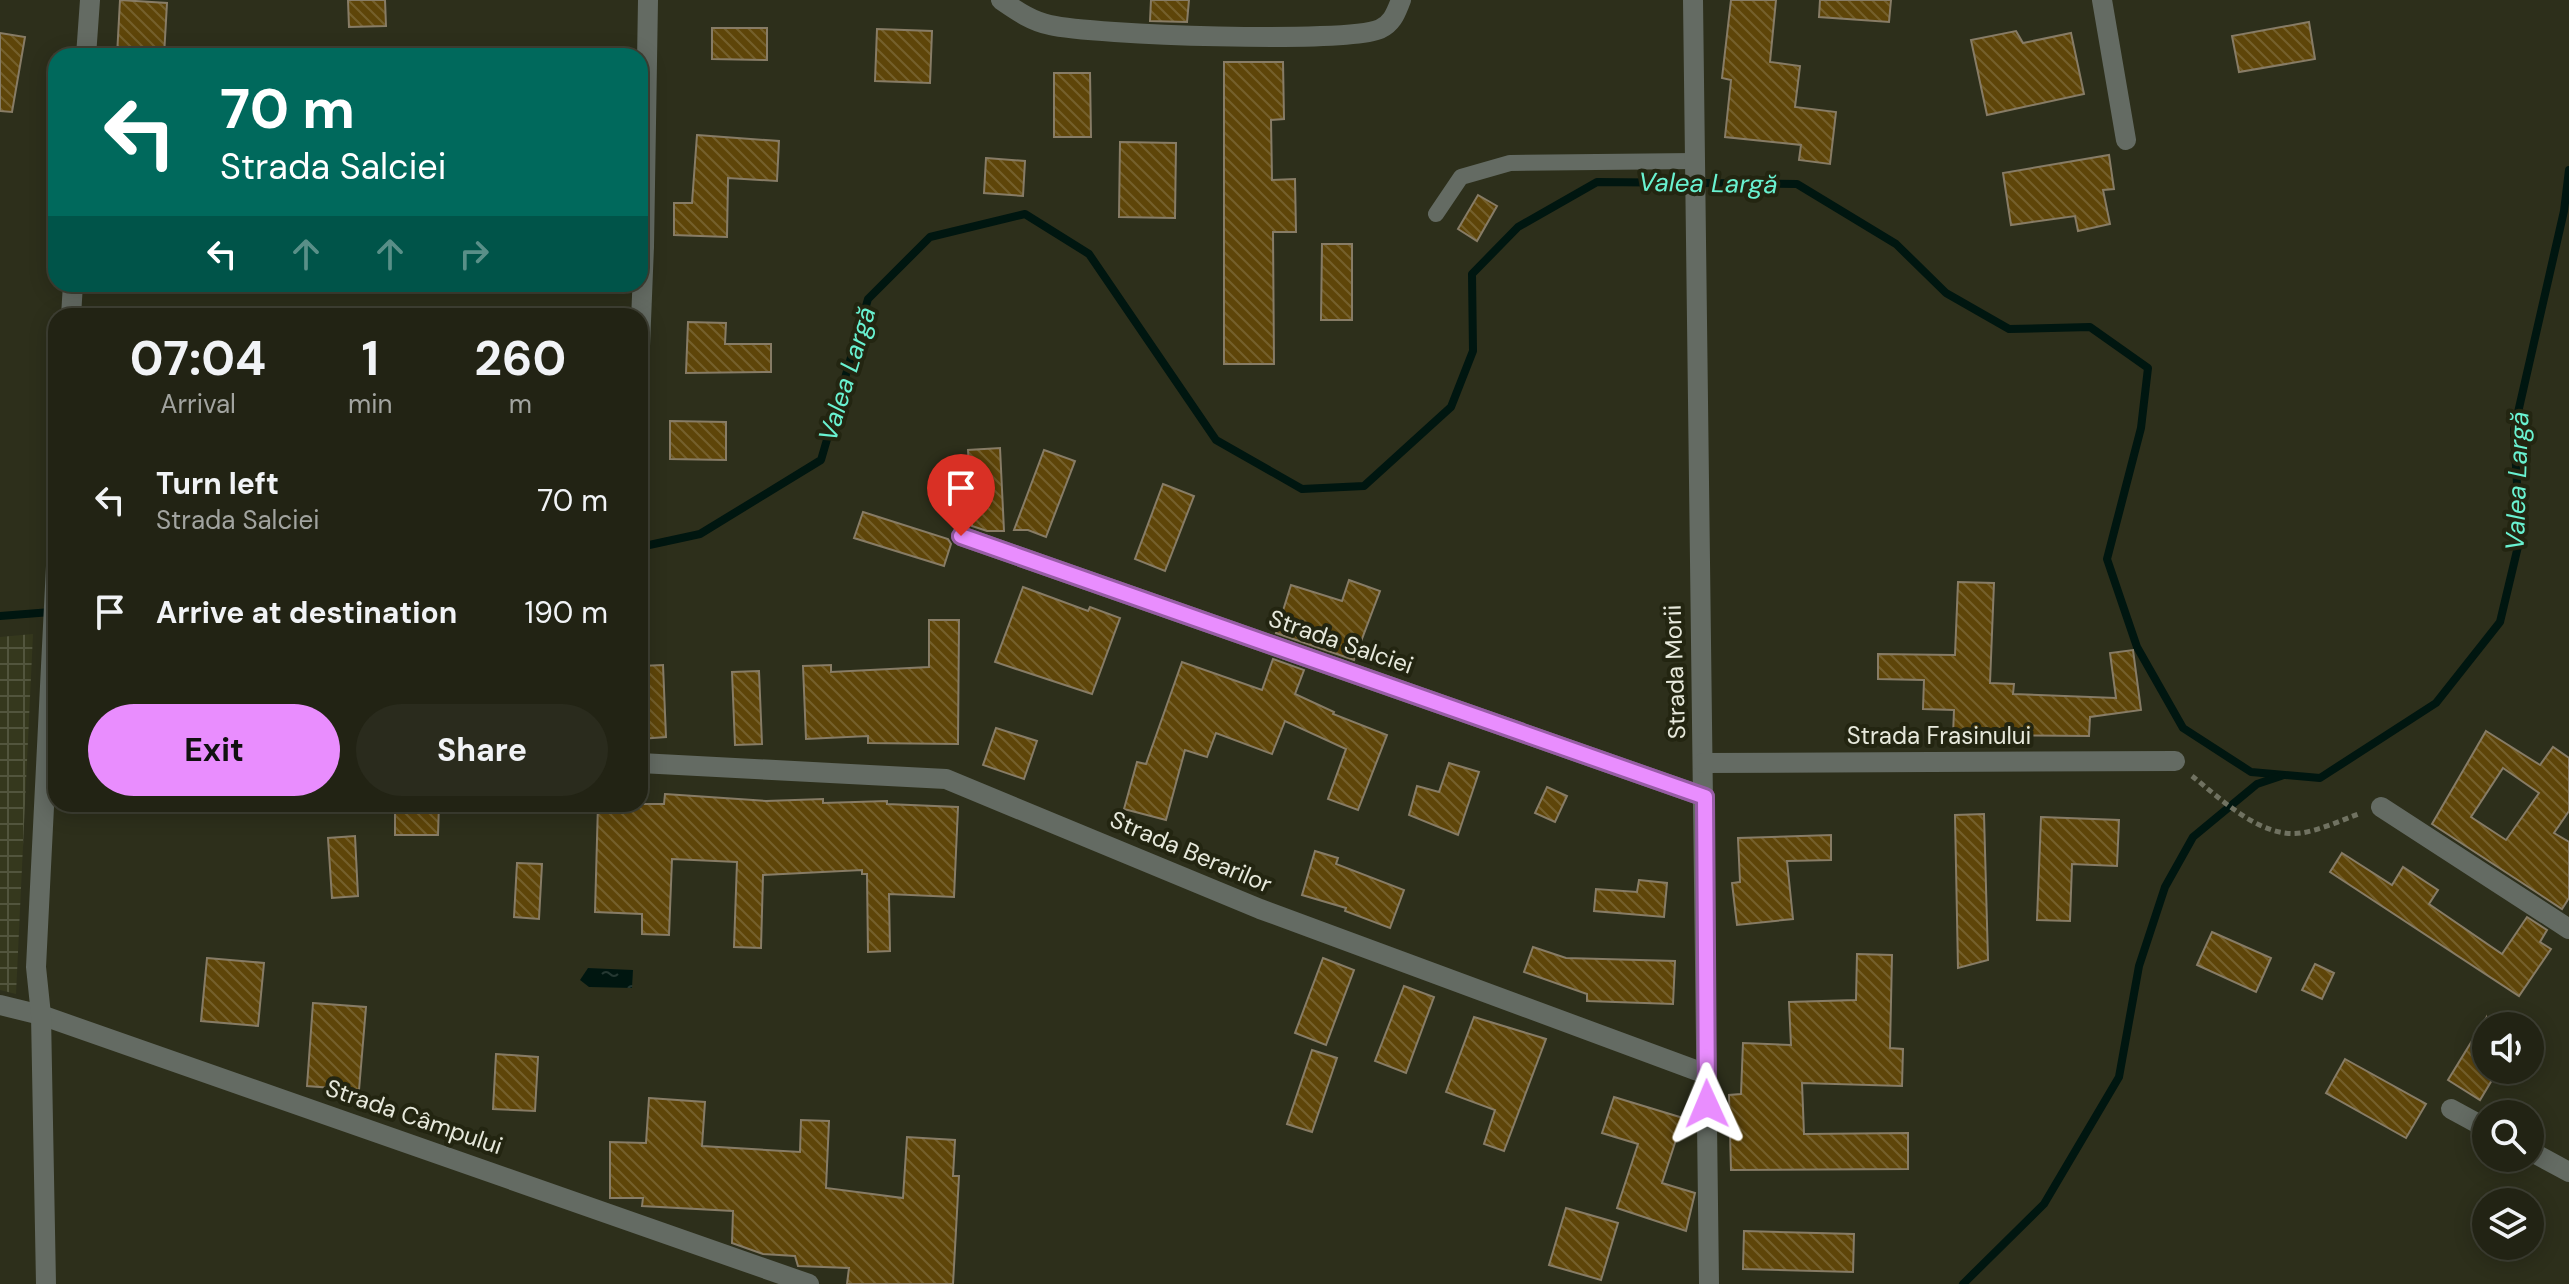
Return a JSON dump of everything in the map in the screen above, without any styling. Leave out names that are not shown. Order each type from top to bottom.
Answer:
[{"type":"street","points":[[87,48],[90,0]]},
{"type":"street","points":[[647,48],[648,0]]},
{"type":"street","points":[[1001,0],[1028,19],[1091,31],[1335,36],[1379,29],[1394,19],[1401,0]]},
{"type":"street","name":"Strada Morii","points":[[1693,0],[1709,1284]]},
{"type":"street","points":[[2102,0],[2126,140]]},
{"type":"street","name":"Strada Salciei","points":[[961,536],[1705,797]]},
{"type":"street","points":[[46,1284],[41,1015],[36,967],[48,757]]},
{"type":"street","name":"Strada Frasinului","points":[[1703,763],[2175,761]]},
{"type":"street","name":"Strada Berarilor","points":[[648,763],[946,779],[1260,909],[1706,1074]]},
{"type":"street","points":[[2381,807],[2569,929]]},
{"type":"street","name":"Strada Câmpului","points":[[0,1005],[41,1015],[809,1284]]},
{"type":"street","points":[[2451,1109],[2472,1120]]},
{"type":"street","points":[[2544,1159],[2569,1172]]},
{"type":"lane","points":[[1436,214],[1461,177],[1510,163],[1694,166]]},
{"type":"path","points":[[2175,761],[2255,823],[2299,834],[2381,807]]},
{"type":"shaded area","points":[[33,634],[16,994],[0,990],[0,637]]},
{"type":"water","points":[[588,968],[633,970],[632,988],[589,987],[580,980]]},
{"type":"building","points":[[120,0],[167,3],[164,48],[117,48]]},
{"type":"building","points":[[348,0],[385,0],[386,26],[349,27]]},
{"type":"building","points":[[1151,0],[1189,0],[1187,22],[1150,21]]},
{"type":"building","points":[[1731,0],[1776,0],[1770,62],[1800,66],[1795,107],[1836,112],[1830,164],[1799,160],[1801,145],[1725,137],[1731,80],[1722,78]]},
{"type":"building","points":[[1820,0],[1891,0],[1889,22],[1819,17]]},
{"type":"building","points":[[2309,22],[2315,59],[2239,72],[2232,36]]},
{"type":"building","points":[[712,28],[767,28],[767,60],[712,59]]},
{"type":"building","points":[[877,29],[932,31],[930,83],[875,81]]},
{"type":"building","points":[[2016,31],[2023,43],[2071,33],[2084,94],[1987,115],[1971,40]]},
{"type":"building","points":[[0,33],[25,37],[12,112],[0,111]]},
{"type":"building","points":[[1224,62],[1283,62],[1284,119],[1271,120],[1272,180],[1295,179],[1296,232],[1273,232],[1274,364],[1224,364]]},
{"type":"building","points":[[1054,73],[1090,73],[1091,137],[1054,137]]},
{"type":"building","points":[[697,135],[779,141],[777,181],[728,178],[727,237],[674,235],[674,203],[692,203]]},
{"type":"building","points":[[1120,142],[1176,143],[1175,218],[1119,217]]},
{"type":"building","points":[[2109,155],[2114,189],[2103,190],[2110,224],[2078,231],[2075,216],[2011,225],[2003,173]]},
{"type":"building","points":[[986,158],[1025,161],[1023,196],[984,193]]},
{"type":"building","points":[[1478,195],[1497,206],[1477,241],[1458,229]]},
{"type":"building","points":[[1322,244],[1352,244],[1352,320],[1321,320]]},
{"type":"building","points":[[688,322],[726,323],[725,344],[771,344],[771,372],[686,373]]},
{"type":"building","points":[[670,421],[726,422],[726,460],[670,459]]},
{"type":"building","points":[[1000,448],[1004,531],[987,531],[972,526],[968,450]]},
{"type":"building","points":[[1044,450],[1075,461],[1046,537],[1028,530],[1014,530]]},
{"type":"building","points":[[1163,484],[1194,496],[1165,571],[1135,559]]},
{"type":"building","points":[[863,512],[948,539],[951,544],[944,566],[854,538]]},
{"type":"building","points":[[1349,580],[1380,591],[1354,660],[1276,633],[1291,585],[1342,601]]},
{"type":"building","points":[[1958,582],[1994,583],[1990,683],[2014,684],[2013,694],[2116,698],[2110,653],[2133,650],[2141,710],[2090,717],[2089,736],[1953,735],[1954,710],[1923,709],[1924,680],[1878,679],[1878,654],[1955,655]]},
{"type":"building","points":[[1023,587],[1088,611],[1090,607],[1120,618],[1092,694],[995,662]]},
{"type":"building","points":[[929,620],[959,620],[958,744],[868,743],[868,736],[806,739],[803,666],[831,665],[831,672],[929,667]]},
{"type":"building","points":[[1273,659],[1304,670],[1295,694],[1333,714],[1387,735],[1358,810],[1328,799],[1346,749],[1285,721],[1272,754],[1216,733],[1207,757],[1185,750],[1166,820],[1124,809],[1137,762],[1146,764],[1182,662],[1262,690]]},
{"type":"building","points":[[663,665],[666,737],[648,738],[648,666]]},
{"type":"building","points":[[759,671],[762,744],[735,745],[732,672]]},
{"type":"building","points":[[996,728],[1037,741],[1024,779],[983,765]]},
{"type":"building","points":[[2486,731],[2540,765],[2553,747],[2569,758],[2569,811],[2554,833],[2569,842],[2569,898],[2562,909],[2432,824]],"holes":[[[2503,768],[2539,793],[2506,840],[2471,817]]]},
{"type":"building","points":[[1449,763],[1479,772],[1458,835],[1409,815],[1417,786],[1439,792]]},
{"type":"building","points":[[1547,787],[1567,796],[1555,822],[1535,813]]},
{"type":"building","points":[[665,794],[766,801],[823,799],[823,803],[887,801],[887,804],[958,807],[954,897],[889,894],[890,951],[868,952],[867,874],[862,874],[862,870],[763,875],[761,948],[734,947],[737,862],[672,859],[669,935],[642,934],[642,914],[595,912],[598,812],[648,812],[648,804],[664,804]]},
{"type":"building","points":[[395,812],[439,812],[438,835],[395,835]]},
{"type":"building","points":[[1984,814],[1988,960],[1958,968],[1955,815]]},
{"type":"building","points":[[2041,817],[2119,820],[2117,866],[2072,864],[2070,921],[2037,920]]},
{"type":"building","points":[[1831,835],[1831,860],[1787,861],[1793,919],[1737,925],[1732,883],[1740,882],[1738,838]]},
{"type":"building","points":[[355,836],[358,896],[332,898],[328,838]]},
{"type":"building","points":[[1315,851],[1338,858],[1336,864],[1404,890],[1390,928],[1345,911],[1346,908],[1302,895]]},
{"type":"building","points":[[2342,853],[2392,885],[2403,867],[2438,890],[2429,904],[2502,954],[2527,917],[2547,930],[2540,942],[2551,949],[2519,996],[2330,872]]},
{"type":"building","points":[[517,863],[542,864],[539,919],[514,917]]},
{"type":"building","points":[[1639,880],[1667,883],[1664,917],[1594,911],[1596,889],[1637,892]]},
{"type":"building","points":[[2212,932],[2271,958],[2256,992],[2197,965]]},
{"type":"building","points":[[1533,947],[1566,958],[1675,961],[1673,1004],[1587,1001],[1587,994],[1524,972]]},
{"type":"building","points":[[1857,954],[1892,955],[1890,1048],[1903,1049],[1902,1086],[1802,1083],[1804,1134],[1908,1133],[1908,1169],[1731,1170],[1729,1095],[1741,1094],[1743,1043],[1791,1045],[1789,1002],[1856,1000]]},
{"type":"building","points":[[207,958],[264,963],[258,1026],[201,1021]]},
{"type":"building","points":[[1323,958],[1354,970],[1326,1045],[1295,1033]]},
{"type":"building","points":[[2315,964],[2334,973],[2322,999],[2302,990]]},
{"type":"building","points":[[1404,986],[1434,997],[1406,1073],[1375,1061]]},
{"type":"building","points":[[313,1003],[366,1007],[359,1090],[307,1086]]},
{"type":"building","points":[[1474,1017],[1546,1039],[1504,1151],[1484,1144],[1495,1110],[1446,1092]]},
{"type":"building","points":[[2472,1041],[2472,1084],[2490,1084],[2480,1100],[2448,1080]]},
{"type":"building","points":[[1312,1050],[1337,1058],[1312,1132],[1287,1124]]},
{"type":"building","points":[[496,1054],[538,1057],[535,1111],[493,1109]]},
{"type":"building","points":[[2345,1059],[2426,1104],[2406,1138],[2326,1093]]},
{"type":"building","points":[[1614,1097],[1683,1118],[1662,1183],[1695,1193],[1686,1231],[1617,1208],[1638,1144],[1602,1133]]},
{"type":"building","points":[[649,1098],[705,1102],[702,1146],[800,1152],[801,1120],[829,1121],[826,1188],[903,1198],[907,1137],[955,1140],[953,1176],[959,1176],[953,1284],[847,1284],[849,1268],[798,1266],[795,1256],[763,1254],[732,1243],[733,1211],[642,1206],[643,1198],[610,1198],[610,1142],[646,1143]]},
{"type":"building","points":[[1566,1208],[1618,1223],[1601,1280],[1549,1265]]},
{"type":"building","points":[[1744,1231],[1854,1234],[1853,1272],[1743,1269]]},
{"type":"waterway","name":"Valea Largă","points":[[648,545],[700,534],[821,460],[868,299],[930,237],[1025,214],[1089,254],[1216,440],[1302,489],[1364,486],[1451,407],[1473,351],[1472,274],[1518,227],[1597,182],[1797,184],[1896,244],[1946,293],[2009,329],[2090,327],[2148,368],[2141,428],[2107,559],[2137,647],[2183,728],[2251,772],[2320,778],[2436,703],[2500,622],[2520,538],[2514,430],[2564,211],[2569,170]]},
{"type":"waterway","name":"Valea Largă","points":[[0,616],[48,612]]},
{"type":"waterway","points":[[1963,1284],[2044,1204],[2119,1077],[2139,966],[2165,887],[2193,837],[2257,784],[2281,776]]},
{"type":"route","points":[[961,536],[1705,797],[1707,1104]]}]
